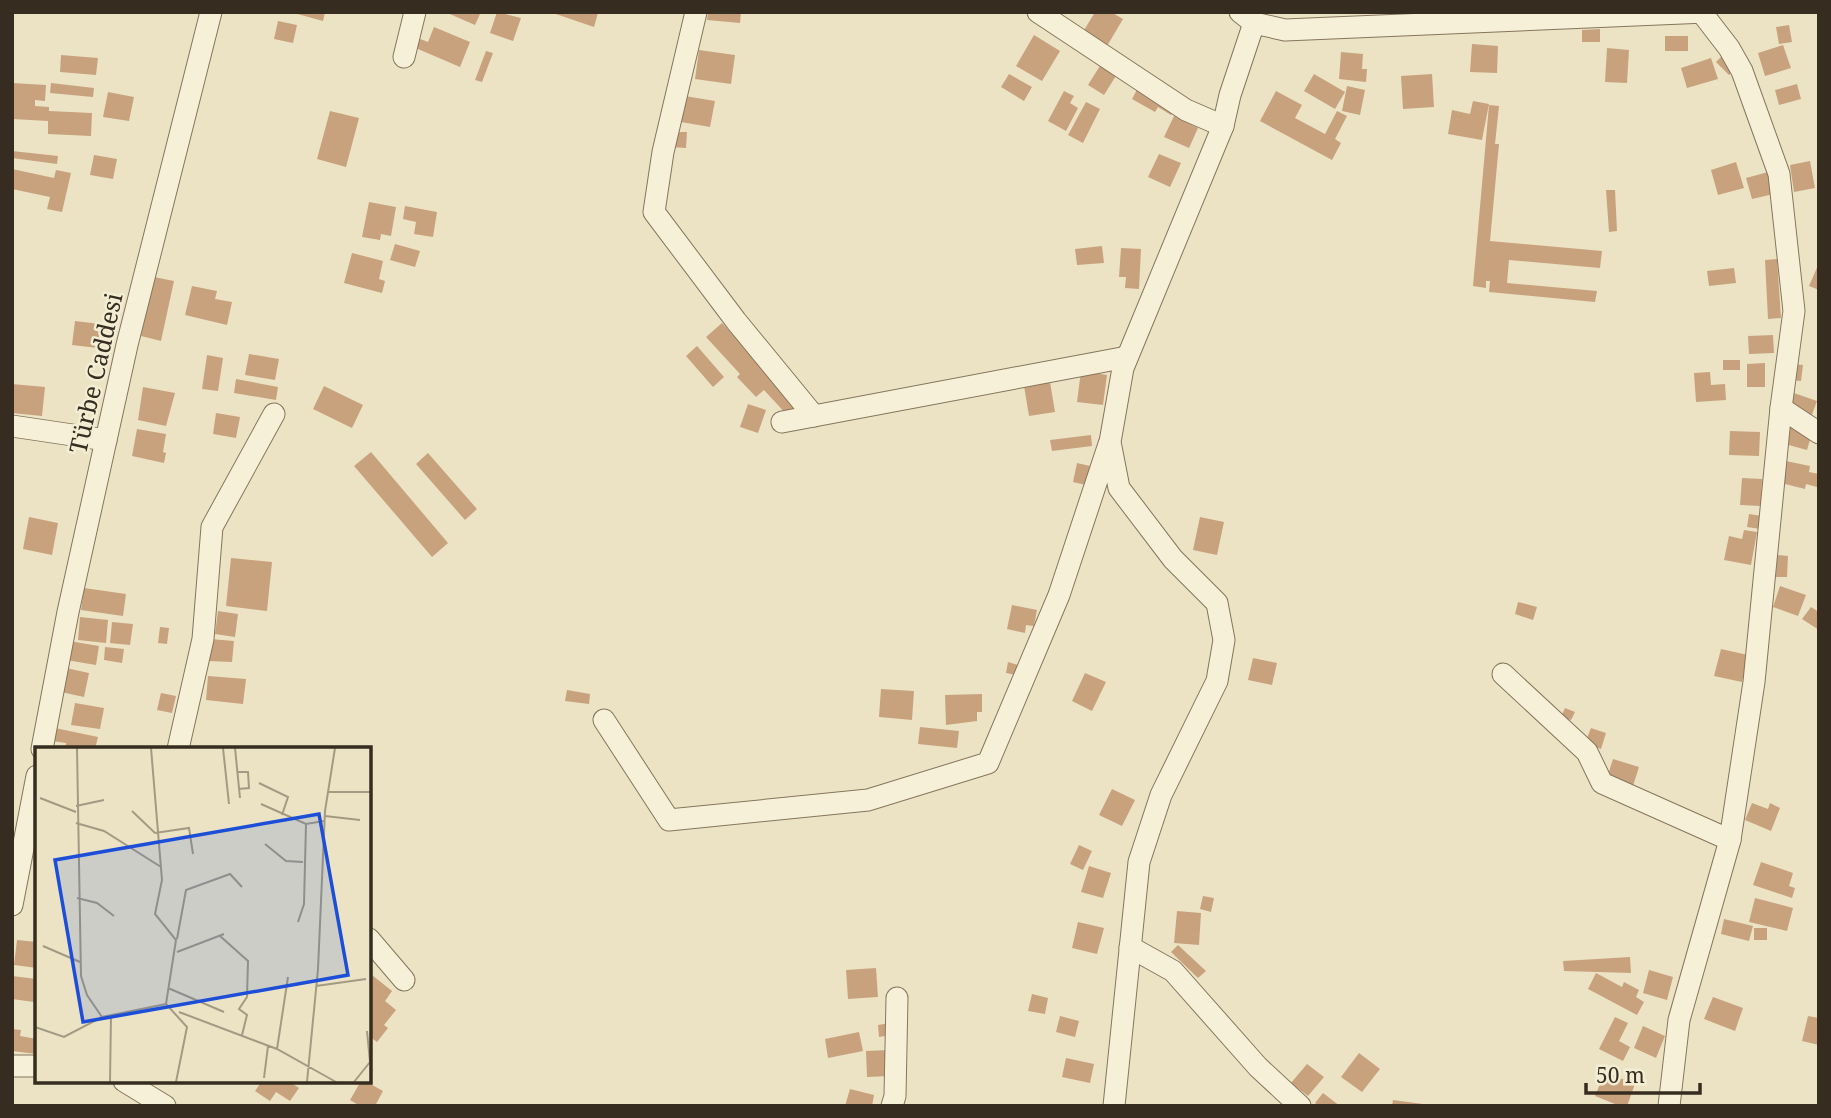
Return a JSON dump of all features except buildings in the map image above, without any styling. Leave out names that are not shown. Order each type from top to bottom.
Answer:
[{"type":"street","name":"Türbe Caddesi","points":[[41,747],[106,440],[158,219],[211,12]]},
{"type":"street","points":[[404,57],[415,12]]},
{"type":"street","points":[[696,12],[663,152],[654,212],[736,321],[814,416]]},
{"type":"street","points":[[1038,12],[1186,110],[1223,126]]},
{"type":"street","points":[[604,720],[669,820],[868,800],[988,763],[1059,595],[1110,442],[1127,357],[1223,126],[1247,17],[1285,30],[1704,13],[1729,47],[1742,71],[1779,174],[1794,312],[1781,408],[1754,682],[1730,841],[1679,1020],[1669,1106]]},
{"type":"street","points":[[782,422],[1127,357]]},
{"type":"street","points":[[1781,408],[1819,432]]},
{"type":"street","points":[[178,747],[203,639],[212,527],[274,415]]},
{"type":"street","points":[[12,426],[106,440]]},
{"type":"street","points":[[1110,442],[1119,488],[1173,559],[1217,603],[1224,640],[1217,681],[1161,795],[1139,862],[1114,1106]]},
{"type":"street","points":[[1503,674],[1587,752],[1602,783],[1730,841]]},
{"type":"street","points":[[12,905],[35,786]]},
{"type":"street","points":[[371,941],[404,980]]},
{"type":"street","points":[[1130,947],[1173,971],[1258,1067],[1300,1106]]},
{"type":"street","points":[[892,1106],[895,1096],[897,998]]},
{"type":"street","points":[[12,1066],[35,1066]]},
{"type":"street","points":[[127,1083],[165,1106]]}]
